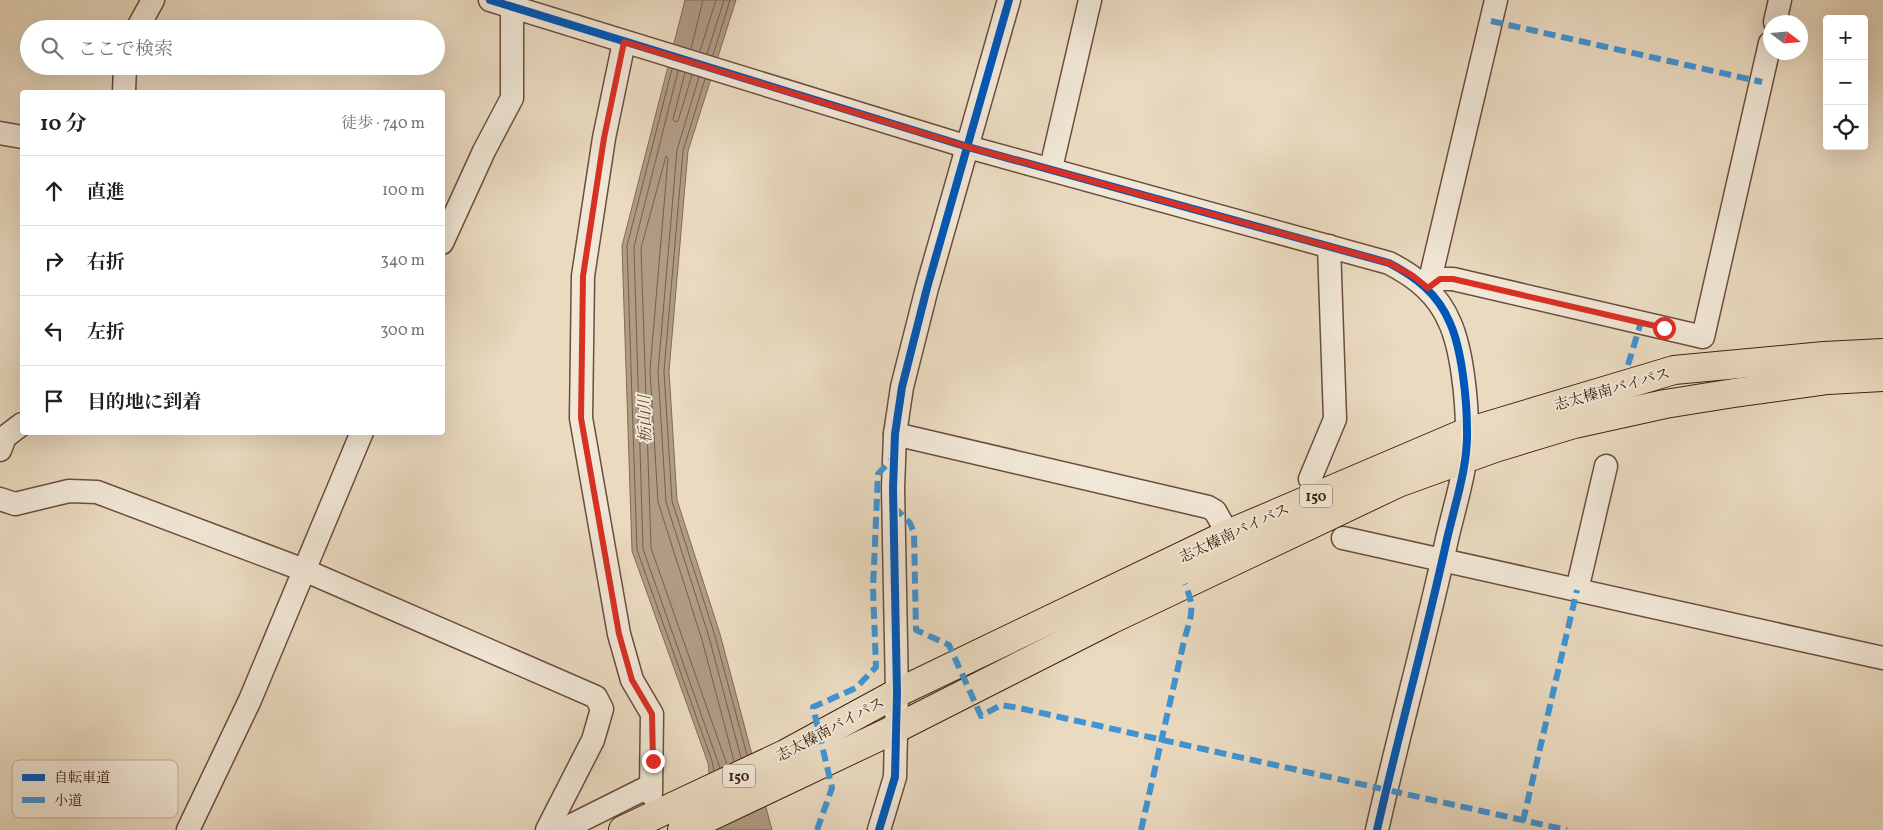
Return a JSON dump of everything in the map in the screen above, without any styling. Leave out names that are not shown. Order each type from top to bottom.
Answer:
[{"type":"highway","name":"志太榛南バイパス","points":[[623,830],[692,816],[789,766],[897,693],[1228,534],[1467,432],[1674,370],[1824,356],[1883,353]]},
{"type":"highway","name":"志太榛南バイパス","points":[[789,766],[895,729],[1185,584],[1398,483],[1574,424],[1665,404],[1828,380],[1883,376]]},
{"type":"street","points":[[142,20],[153,0]]},
{"type":"street","points":[[490,0],[514,3],[629,44],[968,147],[1051,168],[1389,263],[1413,276],[1428,288],[1450,321],[1458,346],[1467,432],[1464,460],[1443,559],[1377,830]]},
{"type":"street","points":[[879,830],[895,777],[897,693],[894,488],[895,434],[902,387],[924,297],[1009,0]]},
{"type":"street","points":[[1051,168],[1090,0]]},
{"type":"street","points":[[1428,288],[1496,0]]},
{"type":"street","points":[[1777,15],[1780,0]]},
{"type":"street","points":[[445,236],[484,151],[512,98],[514,3]]},
{"type":"street","points":[[562,830],[651,790],[652,714],[632,680],[619,634],[581,418],[583,276],[604,138],[629,44]]},
{"type":"street","points":[[1428,288],[1440,279],[1453,279],[1703,337],[1766,60]]},
{"type":"street","points":[[124,90],[125,75]]},
{"type":"street","points":[[0,133],[20,137]]},
{"type":"street","points":[[1310,478],[1336,419],[1329,246]]},
{"type":"street","points":[[0,450],[5,437],[20,426]]},
{"type":"street","points":[[895,434],[1208,507],[1215,511],[1228,534]]},
{"type":"street","points":[[188,830],[250,700],[361,435]]},
{"type":"street","points":[[1577,590],[1606,466]]},
{"type":"street","points":[[0,499],[15,504],[69,491],[97,492],[304,570],[596,697],[602,709],[593,740],[547,830]]},
{"type":"street","points":[[1343,538],[1883,658]]},
{"type":"water","name":"栃山川","points":[[685,0],[736,0],[688,151],[669,371],[677,500],[720,634],[772,830],[715,830],[708,763],[632,551],[622,246]]},
{"type":"marked path","points":[[1491,21],[1762,82]]},
{"type":"marked path","points":[[1628,365],[1641,322]]},
{"type":"marked path","points":[[817,830],[832,788],[813,707],[856,688],[876,667],[873,588],[878,474],[894,457]]},
{"type":"marked path","points":[[894,507],[910,523],[914,533],[916,630],[949,645],[981,716],[1001,705],[1019,708],[1567,830]]},
{"type":"marked path","points":[[1141,830],[1190,618],[1190,600],[1185,584]]},
{"type":"marked path","points":[[1523,821],[1577,590]]},
{"type":"cycle path","points":[[490,0],[968,147],[1389,263],[1425,287],[1445,313],[1458,347],[1465,390],[1467,444],[1460,485],[1377,830]]},
{"type":"cycle path","points":[[879,830],[895,777],[897,693],[893,488],[895,434],[902,387],[927,288],[1009,0]]},
{"type":"route","points":[[653,761],[652,714],[632,680],[619,634],[581,418],[583,276],[604,138],[624,42],[968,147],[1051,168],[1389,263],[1413,276],[1428,288],[1440,279],[1453,279],[1664,328]]}]
